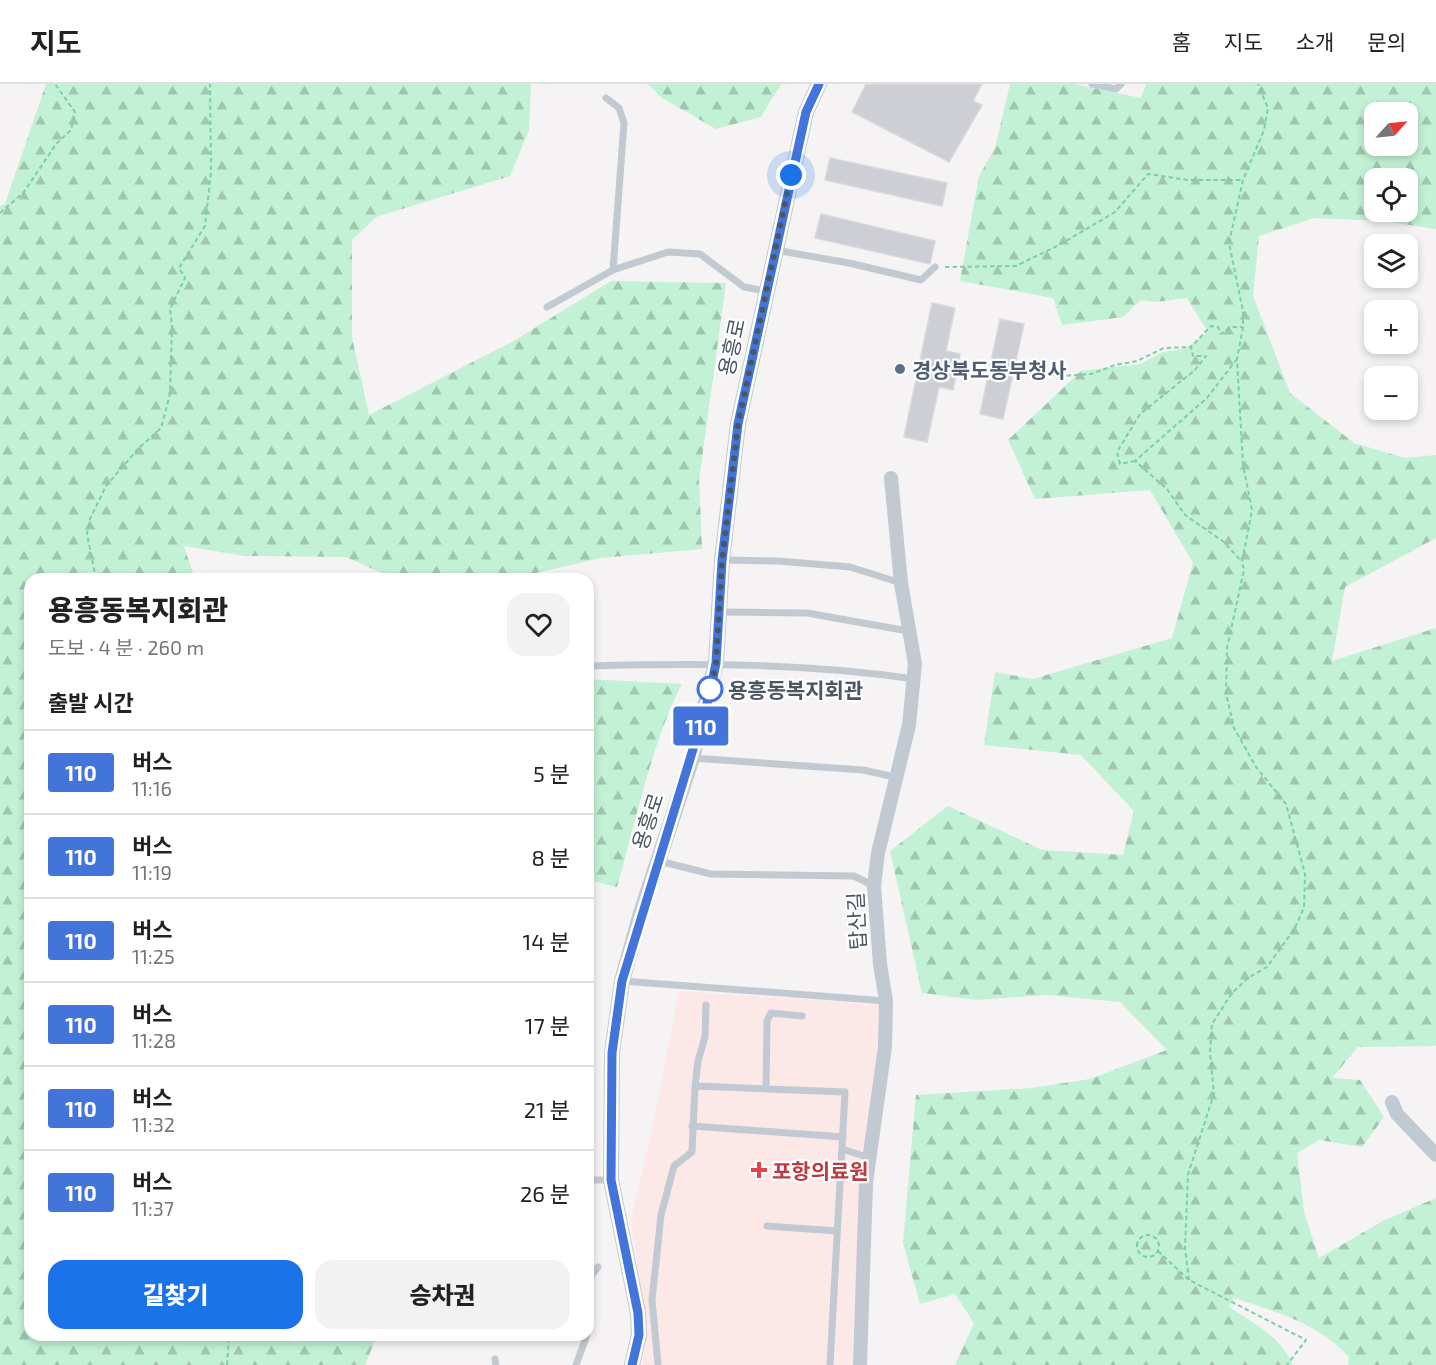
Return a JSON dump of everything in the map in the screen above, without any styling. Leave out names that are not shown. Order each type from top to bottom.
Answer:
[{"type":"street","name":"용흥로","points":[[632,1365],[639,1335],[638,1313],[611,1180],[612,1053],[622,981],[692,758],[716,663],[722,561],[738,424],[765,291],[806,112],[819,84]]},
{"type":"street","name":"탑산길","points":[[860,1365],[866,1182],[885,1047],[885,1001],[874,886],[878,853],[909,724],[915,679],[891,478]]},
{"type":"street","points":[[1392,1102],[1397,1114],[1436,1155]]},
{"type":"lane","points":[[1092,84],[1116,89],[1121,84]]},
{"type":"lane","points":[[606,98],[619,108],[624,123],[613,270]]},
{"type":"lane","points":[[775,250],[849,263],[921,280],[935,267]]},
{"type":"lane","points":[[547,307],[613,270],[668,252],[700,254],[744,287],[765,291]]},
{"type":"lane","points":[[722,561],[778,561],[850,567],[902,583]]},
{"type":"lane","points":[[720,612],[807,613],[908,630]]},
{"type":"lane","points":[[594,666],[716,663],[800,666],[915,679]]},
{"type":"lane","points":[[692,758],[863,770],[895,777]]},
{"type":"lane","points":[[658,861],[711,874],[854,876],[874,886]]},
{"type":"lane","points":[[622,981],[885,1001]]},
{"type":"lane","points":[[658,1365],[652,1300],[661,1215],[674,1166],[692,1152],[695,1086],[698,1061],[705,1037],[706,1005]]},
{"type":"lane","points":[[766,1089],[767,1021],[771,1013],[802,1016]]},
{"type":"lane","points":[[695,1086],[845,1092],[830,1365]]},
{"type":"lane","points":[[692,1126],[843,1137]]},
{"type":"lane","points":[[842,1149],[870,1158]]},
{"type":"lane","points":[[594,1180],[611,1180]]},
{"type":"lane","points":[[767,1226],[837,1231]]},
{"type":"lane","points":[[594,1272],[598,1267]]},
{"type":"lane","points":[[576,1365],[585,1341]]},
{"type":"path","points":[[0,213],[24,192],[56,144],[71,130],[75,112],[55,84]]},
{"type":"path","points":[[95,573],[87,534],[90,519],[106,486],[138,449],[161,428],[170,394],[172,326],[170,309],[185,278],[179,267],[205,226],[211,172],[210,84]]},
{"type":"path","points":[[1189,1280],[1185,1248],[1188,1174],[1214,1094],[1210,1053],[1212,1024],[1232,993],[1248,978],[1267,967],[1295,928],[1304,908],[1305,874],[1286,804],[1256,767],[1234,728],[1226,693],[1227,648],[1244,570],[1242,561],[1252,510],[1243,465],[1237,359],[1243,327],[1243,311],[1229,243],[1243,180],[1264,130],[1268,108],[1258,84]]},
{"type":"path","points":[[935,267],[1016,266],[1061,244],[1115,212],[1148,174],[1188,180],[1243,180]]},
{"type":"path","points":[[1037,372],[1062,376],[1091,374],[1137,361],[1164,348],[1191,347],[1211,326],[1218,327],[1221,334],[1231,327],[1243,327]]},
{"type":"path","points":[[1191,347],[1193,356],[1206,356],[1196,370],[1140,414],[1117,452],[1120,464],[1136,461],[1207,398],[1237,359]]},
{"type":"path","points":[[1136,461],[1167,489],[1185,515],[1224,542],[1242,561]]},
{"type":"path","points":[[1158,1251],[1155,1255],[1145,1257],[1138,1251],[1138,1241],[1151,1236],[1158,1242],[1158,1251],[1189,1280],[1306,1340],[1287,1365]]},
{"type":"path","points":[[227,1365],[229,1341]]},
{"type":"shaded area","name":"포항의료원","points":[[679,991],[888,1005],[860,1365],[642,1365],[645,1329],[631,1220],[654,1121]]},
{"type":"green space","points":[[46,84],[531,84],[529,130],[510,176],[376,217],[352,240],[352,337],[369,415],[512,342],[611,281],[726,283],[699,480],[702,549],[601,558],[536,573],[382,573],[346,557],[245,556],[184,546],[193,573],[24,573],[24,1341],[375,1341],[365,1365],[0,1365],[0,206],[5,204]]},
{"type":"green space","points":[[648,84],[781,84],[761,117],[716,129],[662,98]]},
{"type":"green space","points":[[1010,84],[1074,84],[1141,98],[1146,84],[1436,84],[1436,229],[1390,222],[1418,222],[1418,168],[1364,168],[1364,220],[1314,218],[1259,236],[1253,296],[1290,393],[1354,443],[1405,458],[1436,455],[1436,538],[1345,587],[1332,661],[1436,628],[1436,1046],[1358,1047],[1332,1078],[1360,1080],[1384,1117],[1362,1147],[1319,1140],[1297,1153],[1304,1212],[1319,1258],[1383,1221],[1436,1198],[1436,1365],[1348,1365],[1349,1357],[1310,1327],[1234,1298],[1229,1307],[1258,1325],[1274,1339],[1288,1355],[1293,1365],[955,1365],[974,1323],[955,1294],[920,1304],[903,1243],[916,1095],[1032,1088],[1090,1079],[1167,1050],[1120,1002],[1046,995],[976,1000],[922,993],[890,851],[948,806],[1042,850],[1123,855],[1134,811],[1081,755],[984,745],[995,672],[1033,679],[1172,638],[1193,563],[1150,490],[1035,499],[1008,440],[1081,371],[1140,364],[1163,352],[1185,349],[1208,332],[1187,298],[1155,302],[1141,300],[1123,317],[1062,325],[1053,298],[960,281],[979,176],[995,148]]},
{"type":"green space","points":[[594,679],[682,684],[653,757],[617,887],[594,881]]},
{"type":"building","points":[[866,84],[982,84],[973,101],[982,105],[949,162],[852,112]]},
{"type":"building","points":[[830,158],[947,183],[942,206],[825,180]]},
{"type":"building","points":[[821,214],[935,241],[930,264],[815,238]]},
{"type":"building","points":[[932,303],[955,308],[946,351],[960,354],[953,390],[939,387],[927,442],[904,437]]},
{"type":"building","points":[[1000,319],[1024,324],[1003,419],[980,414]]},
{"type":"bus line","name":"110","points":[[632,1365],[639,1335],[638,1313],[611,1180],[609,1120],[612,1053],[618,1006],[622,981],[641,913],[692,758],[709,697],[716,663],[722,561],[738,424],[765,291],[806,112],[819,84]]},
{"type":"place","name":"경상북도동부청사","points":[[900,369]]},
{"type":"place","name":"용흥동복지회관","points":[[710,689]]},
{"type":"place","name":"포항의료원","points":[[759,1170]]},
{"type":"route","points":[[710,689],[709,697],[716,663],[722,561],[738,424],[791,175]]}]
